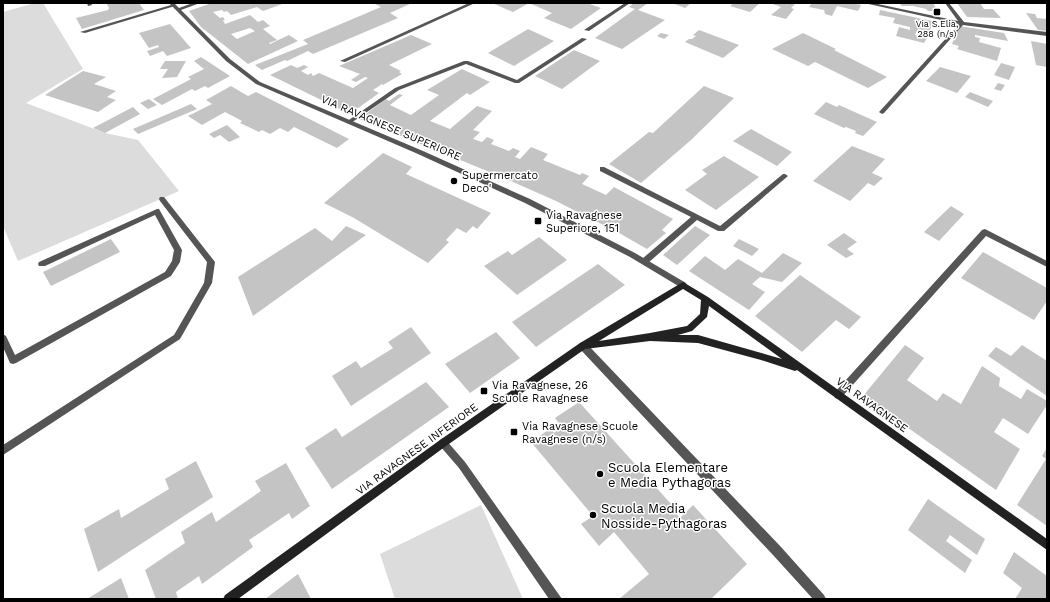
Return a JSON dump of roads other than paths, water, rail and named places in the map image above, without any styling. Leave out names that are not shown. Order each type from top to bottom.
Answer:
[{"type":"main road","name":"VIA RAVAGNESE","points":[[683,285],[705,299],[1047,545]]},
{"type":"main road","name":"VIA RAVAGNESE INFERIORE","points":[[229,599],[443,443],[584,346],[683,285]]},
{"type":"main road","points":[[584,346],[650,338],[689,329],[704,315],[705,299]]},
{"type":"main road","points":[[650,338],[698,339],[802,369]]},
{"type":"street","points":[[83,32],[174,6],[198,3]]},
{"type":"street","points":[[343,61],[473,3]]},
{"type":"street","points":[[587,30],[628,3]]},
{"type":"street","points":[[866,3],[962,24],[1047,34]]},
{"type":"street","points":[[947,3],[962,24]]},
{"type":"street","name":"VIA RAVAGNESE SUPERIORE","points":[[174,6],[228,60],[258,83],[521,196],[645,261],[683,285]]},
{"type":"street","points":[[882,112],[962,24]]},
{"type":"street","points":[[349,122],[397,89],[466,62],[517,82],[584,40]]},
{"type":"street","points":[[602,170],[722,229],[785,176]]},
{"type":"street","points":[[3,450],[177,337],[208,283],[211,262],[162,199]]},
{"type":"street","points":[[3,338],[13,360],[168,274],[176,262],[178,250],[157,211],[42,264]]},
{"type":"street","points":[[645,261],[696,216]]},
{"type":"street","points":[[838,394],[985,232],[1047,264]]},
{"type":"street","points":[[584,346],[777,550],[820,599]]},
{"type":"street","points":[[443,443],[462,465],[556,599]]},
{"type":"place","name":"Via S.Elia, 288 (n/s)","points":[[937,12]]},
{"type":"place","name":"Supermercato Deco'","points":[[454,181]]},
{"type":"place","name":"Via Ravagnese Superiore, 151","points":[[538,221]]},
{"type":"place","name":"Via Ravagnese, 26 Scuole Ravagnese","points":[[484,391]]},
{"type":"place","name":"Via Ravagnese Scuole Ravagnese (n/s)","points":[[514,432]]},
{"type":"place","name":"Scuola Elementare e Media Pythagoras","points":[[600,474]]},
{"type":"place","name":"Scuola Media Nosside-Pythagoras","points":[[593,515]]}]
